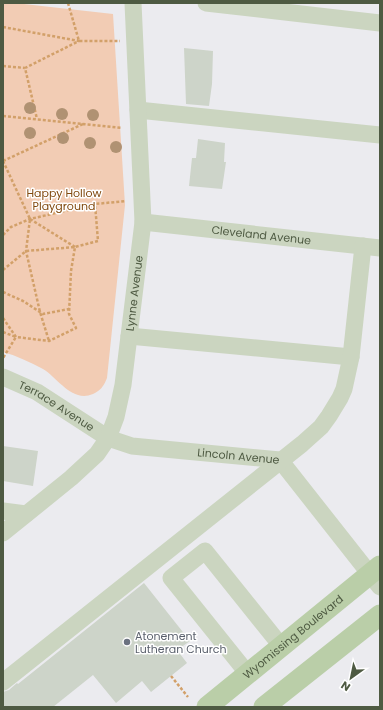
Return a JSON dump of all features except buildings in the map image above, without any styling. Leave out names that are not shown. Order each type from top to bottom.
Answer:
[{"type":"main road","name":"Wyomissing Boulevard","points":[[207,707],[282,647],[377,576]]},
{"type":"main road","points":[[264,707],[380,615]]},
{"type":"street","name":"Lynne Avenue","points":[[3,533],[71,478],[97,454],[108,438],[116,417],[123,385],[143,222],[133,3]]},
{"type":"street","points":[[206,3],[380,23]]},
{"type":"street","points":[[138,110],[380,135]]},
{"type":"street","name":"Cleveland Avenue","points":[[143,222],[380,248]]},
{"type":"street","points":[[3,682],[302,444],[321,427],[340,398],[344,389],[351,357],[363,246]]},
{"type":"street","points":[[129,336],[351,357]]},
{"type":"street","name":"Terrace Avenue","points":[[3,377],[37,392],[108,438]]},
{"type":"street","name":"Lincoln Avenue","points":[[108,438],[132,446],[280,460],[377,576]]},
{"type":"street","points":[[3,511],[26,514]]},
{"type":"street","points":[[248,674],[171,578],[205,551],[282,647]]},
{"type":"path","points":[[68,3],[79,41]]},
{"type":"path","points":[[3,27],[79,41],[134,41]]},
{"type":"path","points":[[3,66],[25,68],[79,41]]},
{"type":"path","points":[[25,68],[37,119]]},
{"type":"path","points":[[3,116],[139,130]]},
{"type":"path","points":[[48,341],[26,251],[30,219],[3,161],[83,124]]},
{"type":"path","points":[[3,235],[11,227],[30,219],[95,204],[142,199]]},
{"type":"path","points":[[3,270],[26,251],[75,247],[98,241],[95,204]]},
{"type":"path","points":[[30,219],[75,247]]},
{"type":"path","points":[[3,332],[16,337],[48,341],[76,328],[69,314],[71,271],[75,247]]},
{"type":"path","points":[[3,292],[23,301],[43,314],[69,309]]},
{"type":"path","points":[[3,318],[16,337]]},
{"type":"path","points":[[3,358],[16,337]]},
{"type":"path","points":[[171,676],[188,697]]},
{"type":"green space","name":"Happy Hollow Playground","points":[[3,3],[113,14],[125,205],[107,378],[100,390],[85,396],[72,392],[43,369],[23,359],[3,352]]},
{"type":"place","name":"Atonement Lutheran Church","points":[[127,642]]}]
